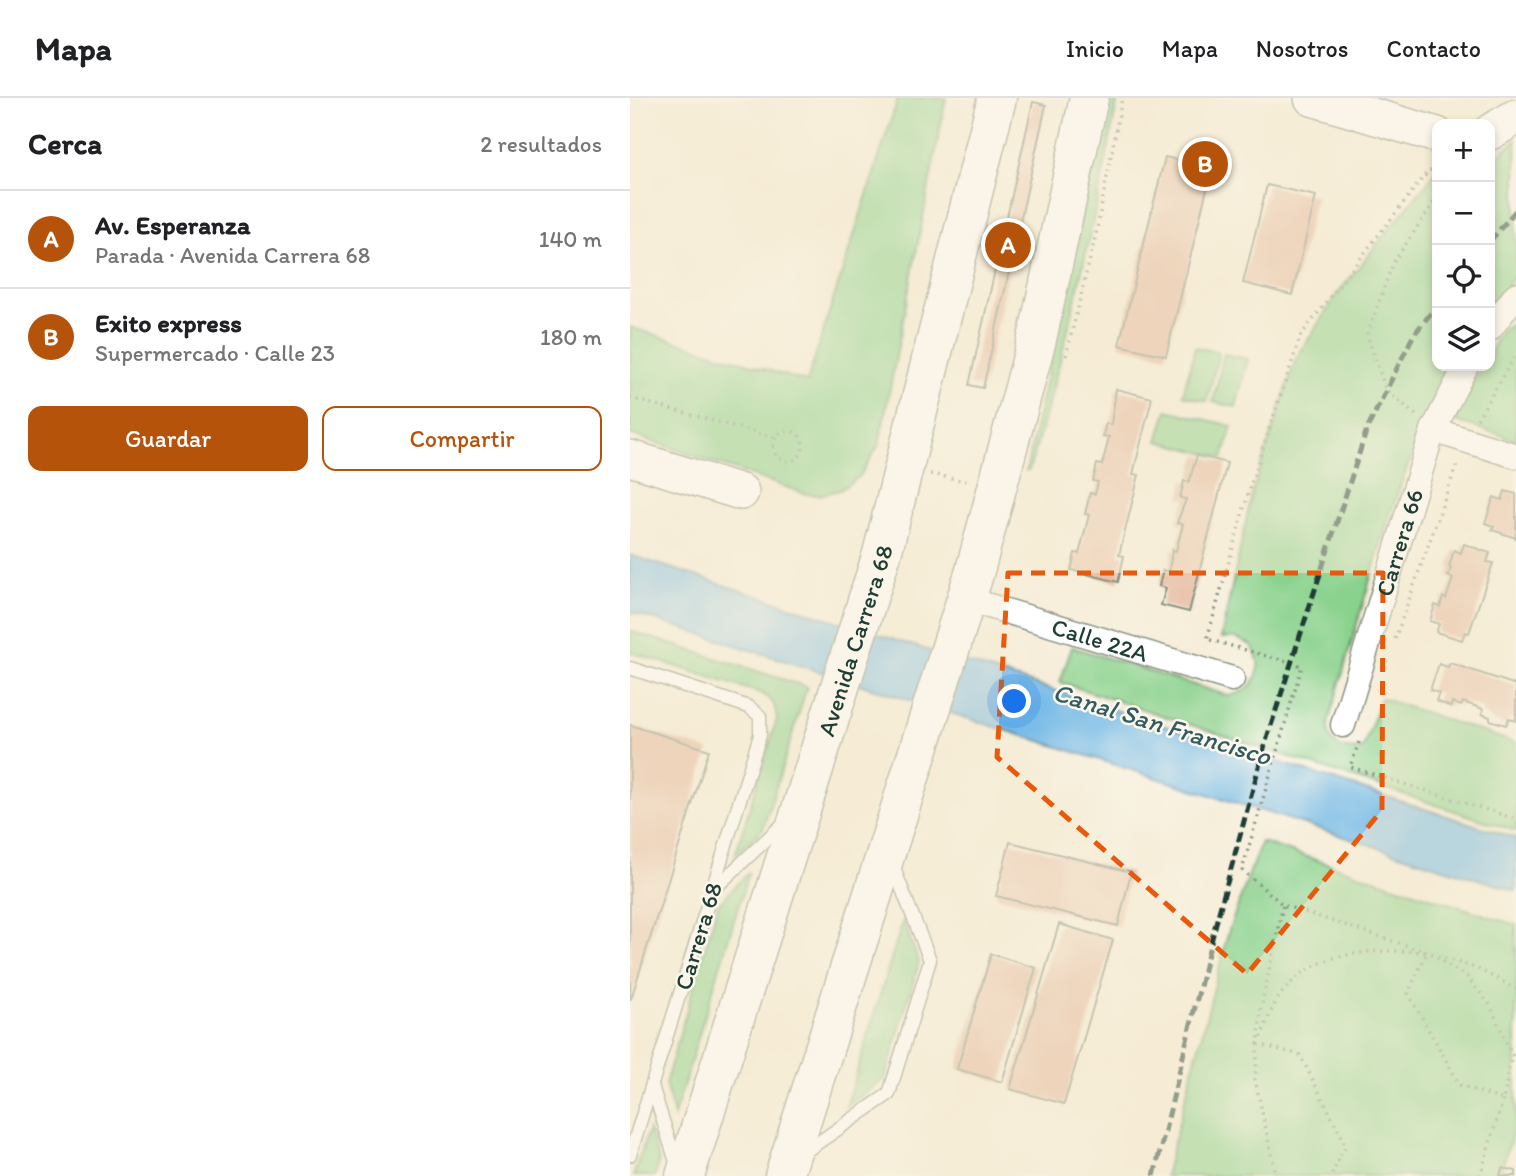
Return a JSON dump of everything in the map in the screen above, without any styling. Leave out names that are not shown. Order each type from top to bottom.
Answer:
[{"type":"main road","name":"Avenida Carrera 68","points":[[683,1176],[863,615],[905,469],[997,98]]},
{"type":"main road","points":[[786,1170],[966,599],[998,487],[1061,239],[1088,98]]},
{"type":"street","points":[[1320,99],[1432,133]]},
{"type":"street","points":[[1495,129],[1516,117]]},
{"type":"street","points":[[1495,322],[1516,295]]},
{"type":"street","name":"Carrera 66","points":[[1351,733],[1433,430],[1463,371]]},
{"type":"street","points":[[1433,430],[1516,456]]},
{"type":"street","points":[[630,458],[738,503],[630,482]]},
{"type":"street","name":"Calle 22A","points":[[966,599],[1232,679]]},
{"type":"lane","name":"Carrera 68","points":[[630,667],[729,699],[748,707],[760,716],[760,735],[630,1155]]},
{"type":"lane","points":[[712,891],[805,802]]},
{"type":"lane","points":[[786,1170],[889,1094],[930,960],[887,851]]},
{"type":"lane","points":[[652,1086],[683,1176]]},
{"type":"path","points":[[1432,170],[1425,175],[1301,335],[1250,487],[1207,639],[1302,666],[1242,870],[1283,905],[1478,968],[1516,989]]},
{"type":"path","points":[[1425,175],[1432,179]]},
{"type":"path","points":[[1432,205],[1393,263],[1367,335],[1386,390],[1433,430]]},
{"type":"path","points":[[1391,649],[1465,440],[1516,355]]},
{"type":"path","points":[[1511,363],[1516,366]]},
{"type":"path","points":[[630,398],[776,438]]},
{"type":"path","points":[[784,432],[798,435],[803,444],[801,453],[790,461],[780,459],[774,452],[776,438],[784,432]]},
{"type":"path","points":[[905,469],[998,487]]},
{"type":"path","points":[[1351,733],[1350,767],[1516,819]]},
{"type":"path","points":[[1276,1176],[1255,1079],[1261,1008],[1283,905]]},
{"type":"path","points":[[1258,1044],[1281,994],[1318,962],[1364,950],[1427,953],[1467,977],[1490,1005],[1512,1055],[1503,1100],[1480,1176]]},
{"type":"path","points":[[1427,953],[1408,993],[1460,1085],[1503,1100]]},
{"type":"path","points":[[1258,1044],[1300,1055],[1346,1145],[1331,1176]]},
{"type":"highlighted area","points":[[1008,573],[1383,573],[1382,810],[1247,974],[997,757]]},
{"type":"green space","points":[[898,98],[946,98],[879,445],[860,476],[840,490],[819,495],[806,494],[630,434],[630,327],[807,382]]},
{"type":"green space","points":[[1107,98],[1118,98],[1089,239],[1056,379],[1029,471],[1026,471]]},
{"type":"green space","points":[[1516,140],[1516,275],[1495,300],[1495,182],[1495,159]]},
{"type":"green space","points":[[1432,176],[1432,371],[1450,371],[1413,451],[1397,495],[1368,585],[1328,729],[1336,745],[1348,749],[1363,749],[1381,698],[1516,743],[1516,831],[1060,682],[1072,647],[1229,696],[1252,684],[1258,670],[1258,662],[1251,645],[1236,638],[1221,638],[1252,493],[1296,359],[1337,294]]},
{"type":"green space","points":[[1516,325],[1516,440],[1452,420],[1479,371],[1495,371],[1495,342],[1499,334],[1509,326]]},
{"type":"green space","points":[[1195,347],[1219,352],[1207,401],[1183,395]]},
{"type":"green space","points":[[1224,354],[1248,359],[1236,407],[1213,402]]},
{"type":"green space","points":[[1167,410],[1232,426],[1223,458],[1158,441]]},
{"type":"green space","points":[[630,631],[807,687],[763,829],[735,855],[777,719],[774,704],[763,694],[630,652]]},
{"type":"green space","points":[[1261,842],[1516,925],[1516,1123],[1499,1176],[1165,1176],[1229,930]]},
{"type":"green space","points":[[749,872],[674,1116],[665,1084],[718,904]]},
{"type":"green space","points":[[903,920],[919,962],[885,1079],[846,1107]]},
{"type":"green space","points":[[649,1129],[659,1160],[655,1176],[633,1176]]},
{"type":"water","points":[[630,555],[1516,838],[1516,891],[630,612]]},
{"type":"building","points":[[1033,102],[1046,105],[983,388],[969,385]]},
{"type":"building","points":[[1165,157],[1212,168],[1166,356],[1119,345]]},
{"type":"building","points":[[1267,185],[1316,196],[1292,295],[1243,283]]},
{"type":"building","points":[[1116,389],[1152,398],[1133,474],[1139,475],[1119,555],[1124,556],[1118,582],[1071,570],[1075,553],[1079,554],[1089,515],[1085,514],[1090,493],[1095,494],[1098,482],[1093,481],[1097,464],[1102,465],[1109,437],[1103,436],[1106,423],[1111,425]]},
{"type":"building","points":[[1197,455],[1227,463],[1189,612],[1161,605],[1166,588],[1159,586],[1163,570],[1169,572],[1172,550],[1176,551],[1183,524],[1177,523],[1186,499],[1180,498],[1184,481],[1189,482]]},
{"type":"building","points":[[1505,491],[1516,494],[1516,538],[1492,530],[1494,526],[1485,523],[1494,497],[1502,500]]},
{"type":"building","points":[[1464,544],[1490,553],[1487,562],[1493,563],[1469,633],[1465,632],[1462,640],[1436,632],[1439,624],[1430,621],[1435,605],[1440,607],[1443,597],[1446,599],[1453,578],[1448,576],[1454,550],[1461,553]]},
{"type":"building","points":[[1450,663],[1516,685],[1516,721],[1509,718],[1506,725],[1490,720],[1490,717],[1482,714],[1483,709],[1463,702],[1461,706],[1452,702],[1451,707],[1436,701],[1439,693],[1430,690],[1439,664],[1448,667]]},
{"type":"building","points":[[630,725],[709,750],[631,999],[630,999]]},
{"type":"building","points":[[1010,842],[1131,872],[1118,926],[996,896]]},
{"type":"building","points":[[1059,924],[1113,940],[1064,1104],[1010,1089]]},
{"type":"building","points":[[991,954],[1036,968],[1002,1082],[957,1069]]},
{"type":"building","points":[[1502,1168],[1516,1171],[1516,1176],[1500,1176]]},
{"type":"railway","points":[[1495,235],[1516,210]]},
{"type":"railway","points":[[1154,1176],[1210,945],[1266,741],[1367,429],[1413,336],[1435,308]]},
{"type":"place","name":"Exito express","points":[[1205,164]]},
{"type":"place","name":"Av. Esperanza","points":[[1008,245]]},
{"type":"water label","name":"Canal San Francisco","points":[[1162,724]]}]
